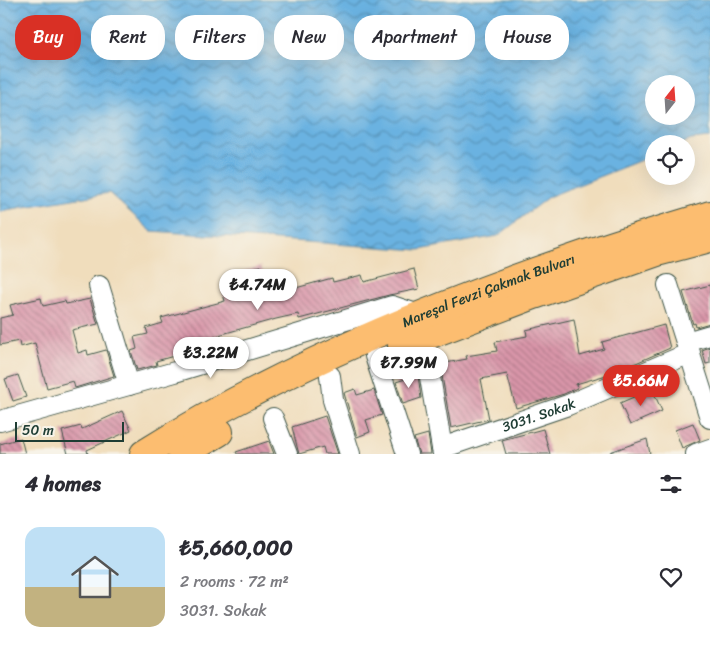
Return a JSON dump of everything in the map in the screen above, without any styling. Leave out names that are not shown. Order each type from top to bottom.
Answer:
[{"type":"highway","name":"Mareşal Fevzi Çakmak Bulvarı","points":[[182,454],[295,392],[375,356],[423,326],[566,261],[710,215]]},
{"type":"highway","name":"Mareşal Fevzi Çakmak Bulvarı","points":[[144,454],[312,363],[648,255],[710,238]]},
{"type":"street","points":[[668,285],[688,347],[707,395],[710,418]]},
{"type":"street","points":[[100,286],[129,385]]},
{"type":"street","points":[[0,421],[129,385],[392,306],[423,326],[442,451]]},
{"type":"street","name":"3031. Sokak","points":[[442,451],[568,405],[710,335]]},
{"type":"street","points":[[375,356],[407,454]]},
{"type":"street","points":[[330,376],[333,400],[350,454]]},
{"type":"street","points":[[273,418],[287,454]]},
{"type":"street","points":[[696,454],[710,449]]},
{"type":"water","points":[[0,0],[710,0],[710,138],[695,140],[695,135],[645,135],[645,159],[548,197],[498,236],[419,250],[151,231],[109,193],[6,210],[0,213]]},
{"type":"building","points":[[261,266],[268,290],[284,286],[285,291],[332,278],[333,282],[362,275],[364,282],[414,269],[419,289],[299,319],[298,314],[276,319],[215,336],[217,344],[156,361],[157,365],[137,370],[131,351],[137,349],[134,337],[148,334],[146,328],[163,323],[161,318],[225,301],[222,291],[241,286],[237,273]]},
{"type":"building","points":[[710,285],[710,323],[696,327],[695,323],[693,324],[683,292]]},
{"type":"building","points":[[41,298],[43,306],[65,301],[66,304],[90,299],[98,324],[72,330],[78,353],[87,350],[88,355],[106,350],[114,376],[75,388],[73,381],[47,388],[35,343],[20,347],[19,341],[0,345],[0,318],[13,315],[10,305]]},
{"type":"building","points":[[574,319],[580,356],[604,349],[602,342],[664,325],[670,348],[613,373],[576,384],[577,388],[564,394],[516,408],[507,374],[481,379],[489,419],[451,428],[440,364],[467,359],[466,356],[497,351],[495,342],[527,336],[526,330]]},
{"type":"building","points":[[710,347],[710,363],[706,364],[702,350]]},
{"type":"building","points":[[18,375],[26,397],[13,401],[5,379]]},
{"type":"building","points":[[418,375],[421,398],[403,404],[396,382]]},
{"type":"building","points":[[355,389],[357,395],[374,390],[382,415],[366,420],[370,432],[357,437],[344,393]]},
{"type":"building","points":[[652,389],[662,411],[630,425],[620,403]]},
{"type":"building","points":[[122,411],[131,430],[87,450],[88,454],[68,454],[62,431],[81,426],[82,429]]},
{"type":"building","points":[[325,416],[338,454],[325,454],[323,447],[299,454],[292,427]]},
{"type":"building","points":[[693,423],[700,440],[682,448],[675,430]]},
{"type":"building","points":[[543,429],[550,454],[506,454],[502,440]]},
{"type":"building","points":[[428,434],[431,454],[419,454],[414,438]]},
{"type":"building","points":[[21,438],[25,454],[0,454],[0,444]]},
{"type":"building","points":[[647,439],[650,454],[611,454],[610,452]]},
{"type":"building","points":[[269,441],[274,454],[237,454],[236,452]]}]
